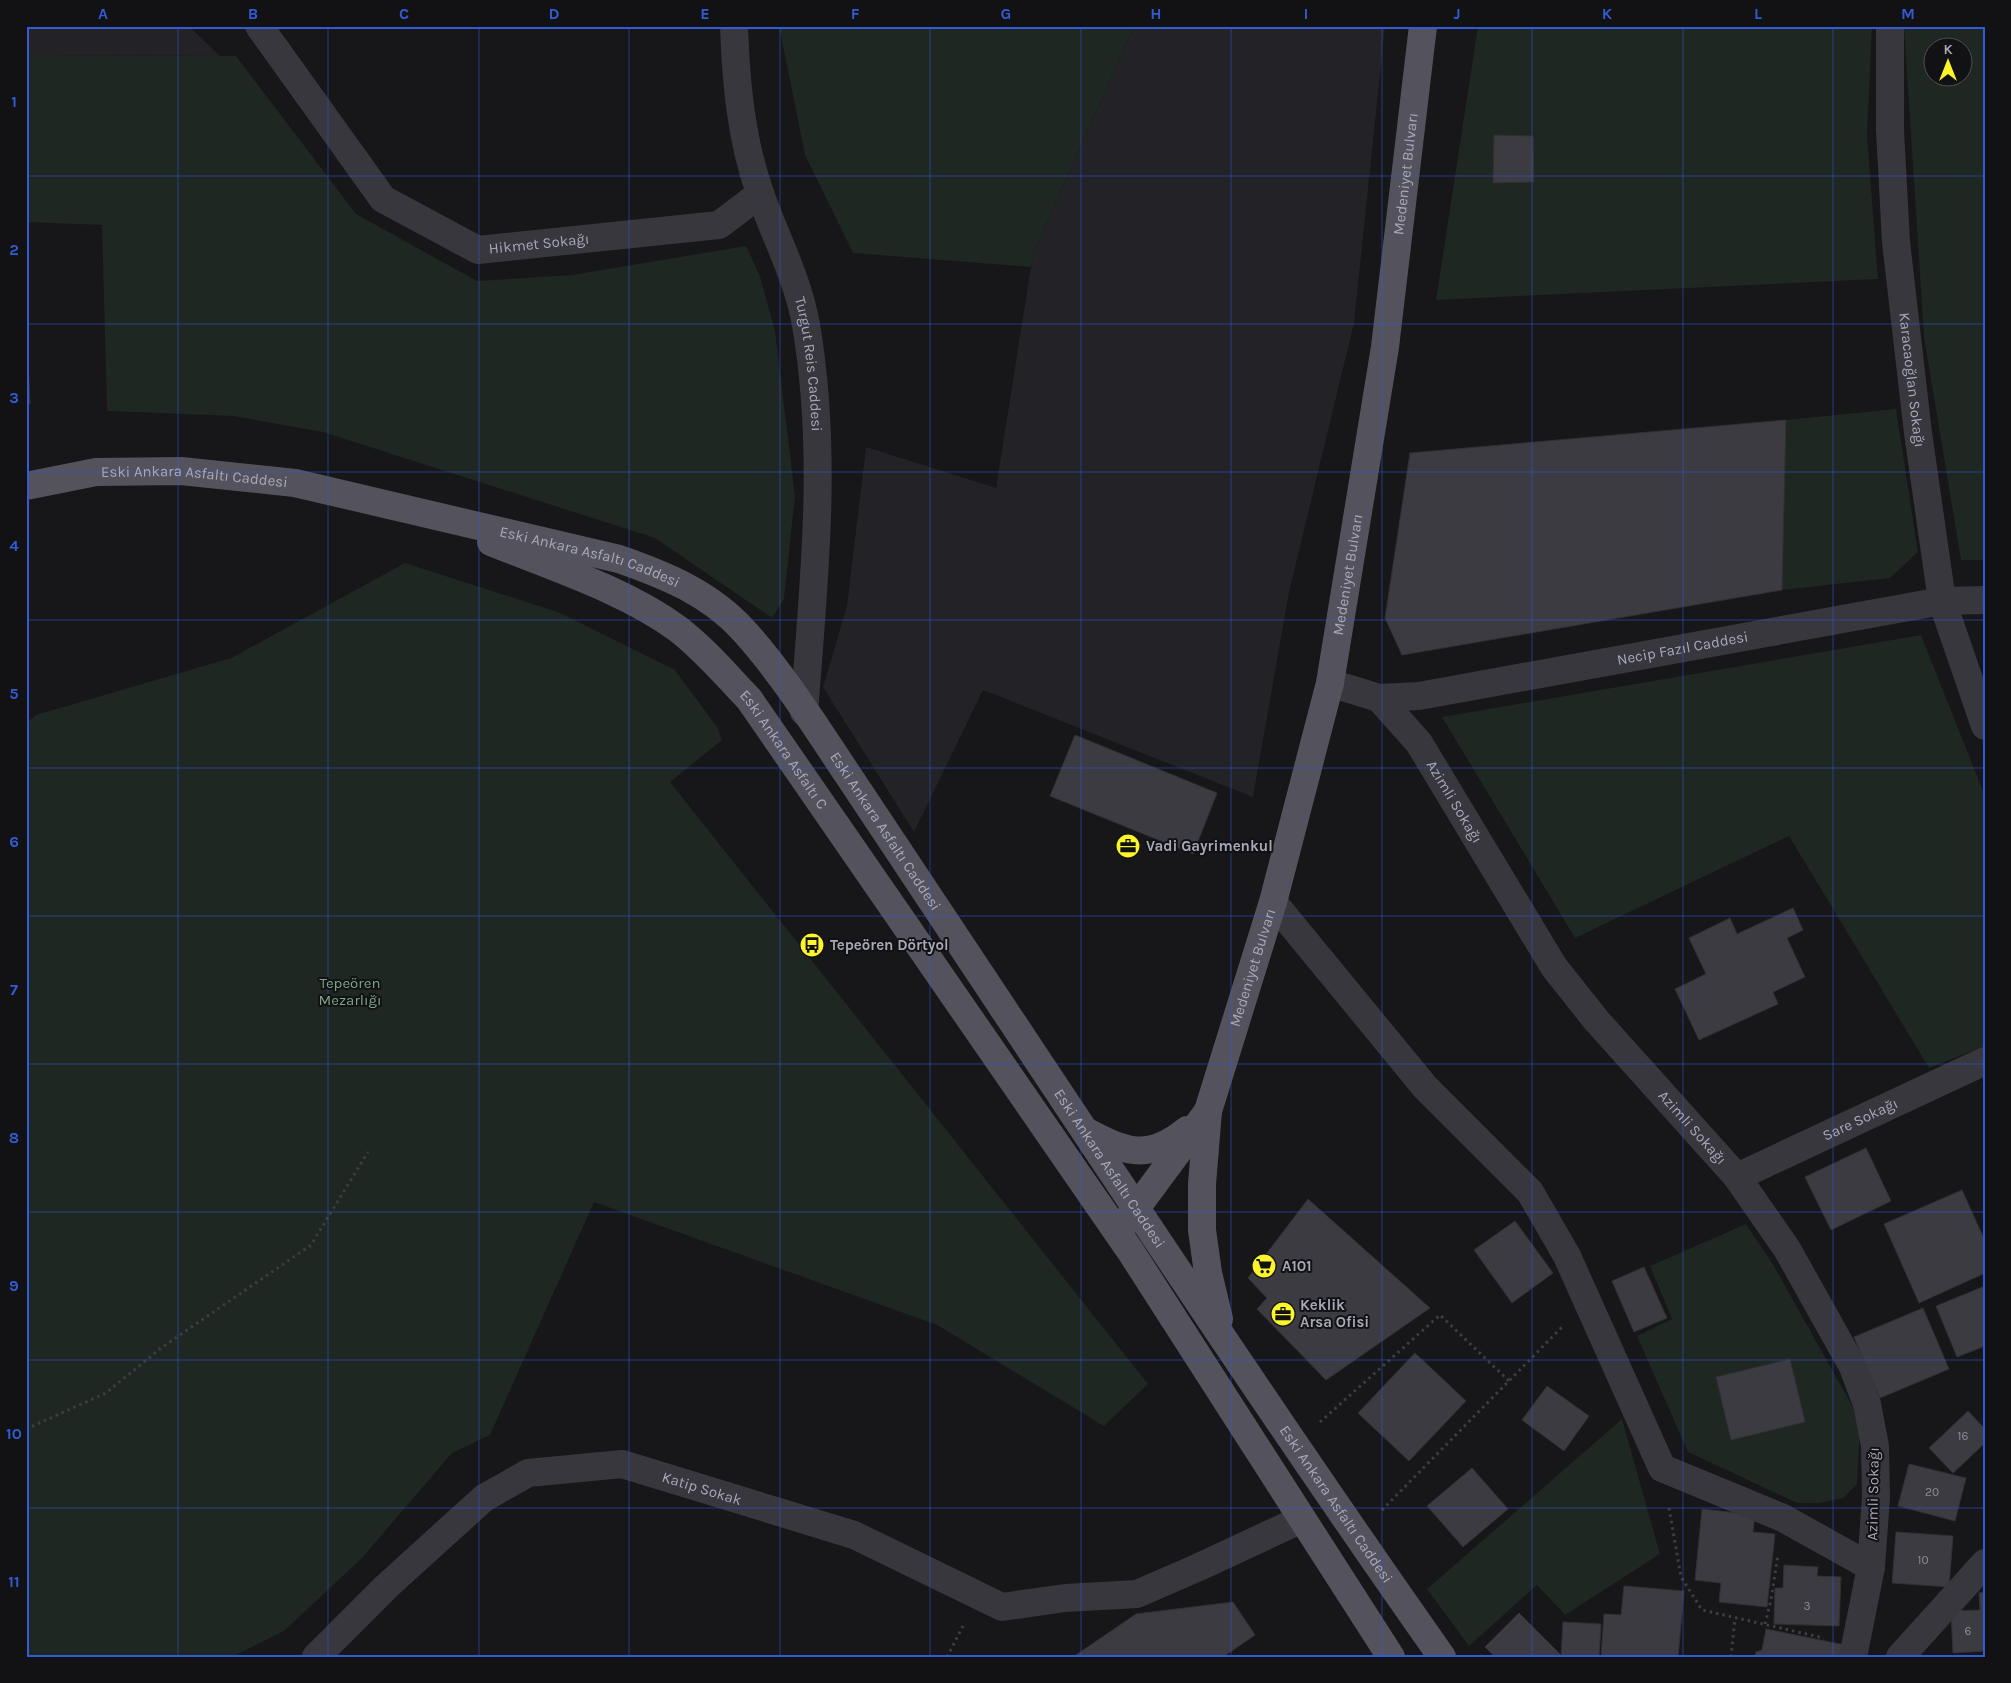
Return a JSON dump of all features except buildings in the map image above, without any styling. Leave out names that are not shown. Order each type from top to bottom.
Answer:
[{"type":"main road","name":"Medeniyet Bulvarı","points":[[1224,1337],[1208,1273],[1202,1230],[1202,1184],[1208,1111],[1273,902],[1330,683],[1385,346],[1423,26]]},
{"type":"main road","name":"Eski Ankara Asfaltı Caddesi","points":[[26,486],[96,472],[181,471],[295,483],[619,558],[657,572],[686,586],[717,606],[743,630],[804,712],[1357,1536],[1442,1657]]},
{"type":"main road","name":"Eski Ankara Asfaltı C","points":[[411,510],[633,601],[678,630],[712,660],[749,699],[1042,1122]]},
{"type":"main road","name":"Medeniyet Bulvarı","points":[[1118,1233],[1208,1111]]},
{"type":"main road","points":[[1084,1130],[1108,1143],[1127,1149],[1142,1151],[1158,1149],[1172,1142],[1208,1111]]},
{"type":"main road","name":"Eski Ankara Asfaltı Caddesi","points":[[1042,1122],[1118,1233],[1391,1657]]},
{"type":"street","name":"Hikmet Sokağı","points":[[259,26],[383,199],[478,250],[719,225],[760,194]]},
{"type":"street","name":"Turgut Reis Caddesi","points":[[734,26],[736,80],[744,134],[760,194],[789,266],[806,322],[816,396],[819,458],[818,535],[804,712]]},
{"type":"street","name":"Karacaoğlan Sokağı","points":[[1890,26],[1890,130],[1896,242],[1918,433],[1942,601],[1985,726]]},
{"type":"street","name":"Necip Fazıl Caddesi","points":[[1379,698],[1419,696],[1942,601],[1985,600]]},
{"type":"street","points":[[1330,683],[1379,698]]},
{"type":"street","name":"Azimli Sokağı","points":[[1379,698],[1419,743],[1554,967],[1596,1020],[1737,1178],[1786,1249],[1854,1367],[1867,1404],[1875,1446],[1876,1497],[1871,1567],[1854,1651]]},
{"type":"street","points":[[1273,902],[1425,1087],[1530,1192],[1567,1256],[1662,1468],[1783,1518],[1871,1567]]},
{"type":"street","name":"Sare Sokağı","points":[[1737,1178],[1985,1061]]},
{"type":"street","name":"Katip Sokak","points":[[316,1657],[387,1586],[484,1498],[528,1473],[622,1464],[854,1536],[1002,1607],[1065,1598],[1137,1594],[1302,1519]]},
{"type":"street","points":[[1900,1657],[1985,1562]]},
{"type":"path","points":[[26,1429],[106,1393],[161,1348],[312,1245],[368,1152]]},
{"type":"path","points":[[1357,1536],[1587,1301]]},
{"type":"path","points":[[1295,1444],[1440,1315],[1509,1381]]},
{"type":"path","points":[[1662,1468],[1681,1577],[1702,1610],[1765,1624],[1854,1651]]},
{"type":"path","points":[[1765,1624],[1771,1600],[1783,1518]]},
{"type":"path","points":[[1731,1657],[1735,1618]]},
{"type":"shaded area","points":[[26,26],[189,26],[220,56],[26,55]]},
{"type":"shaded area","points":[[1134,26],[1385,26],[1354,323],[1289,592],[1253,797],[983,690],[914,832],[823,687],[847,606],[866,447],[996,488],[1033,254]]},
{"type":"green space","points":[[779,26],[1134,26],[1033,254],[1031,267],[853,253],[805,155]]},
{"type":"green space","points":[[1478,26],[1872,26],[1867,135],[1878,279],[1436,300]]},
{"type":"green space","points":[[1904,26],[1985,26],[1985,560],[1961,560],[1924,337]]},
{"type":"green space","points":[[26,55],[236,56],[356,214],[477,281],[572,275],[746,246],[760,276],[775,331],[795,496],[784,599],[772,618],[655,538],[323,432],[233,416],[107,411],[102,225],[26,222]]},
{"type":"green space","points":[[1896,409],[1918,552],[1890,578],[1782,590],[1786,420]]},
{"type":"green space","name":"Tepeören Mezarlığı","points":[[405,563],[558,612],[675,670],[717,727],[722,740],[670,782],[1148,1384],[1104,1426],[937,1325],[594,1202],[490,1435],[452,1453],[362,1558],[284,1631],[232,1657],[26,1657],[26,723],[36,715],[231,658]]},
{"type":"green space","points":[[1921,635],[1985,796],[1985,1046],[1929,1068],[1789,836],[1575,938],[1442,717]]},
{"type":"green space","points":[[1746,1224],[1774,1266],[1854,1409],[1860,1425],[1857,1484],[1843,1498],[1820,1503],[1797,1503],[1688,1452],[1637,1336],[1672,1319],[1650,1266]]},
{"type":"green space","points":[[1622,1419],[1660,1554],[1565,1615],[1537,1585],[1469,1646],[1427,1589]]},
{"type":"place","name":"Vadi Gayrimenkul","points":[[1128,846]]},
{"type":"place","name":"Tepeören Dörtyol","points":[[812,945]]},
{"type":"place","name":"A101","points":[[1264,1266]]},
{"type":"place","name":"Keklik Arsa Ofisi","points":[[1283,1314]]}]
